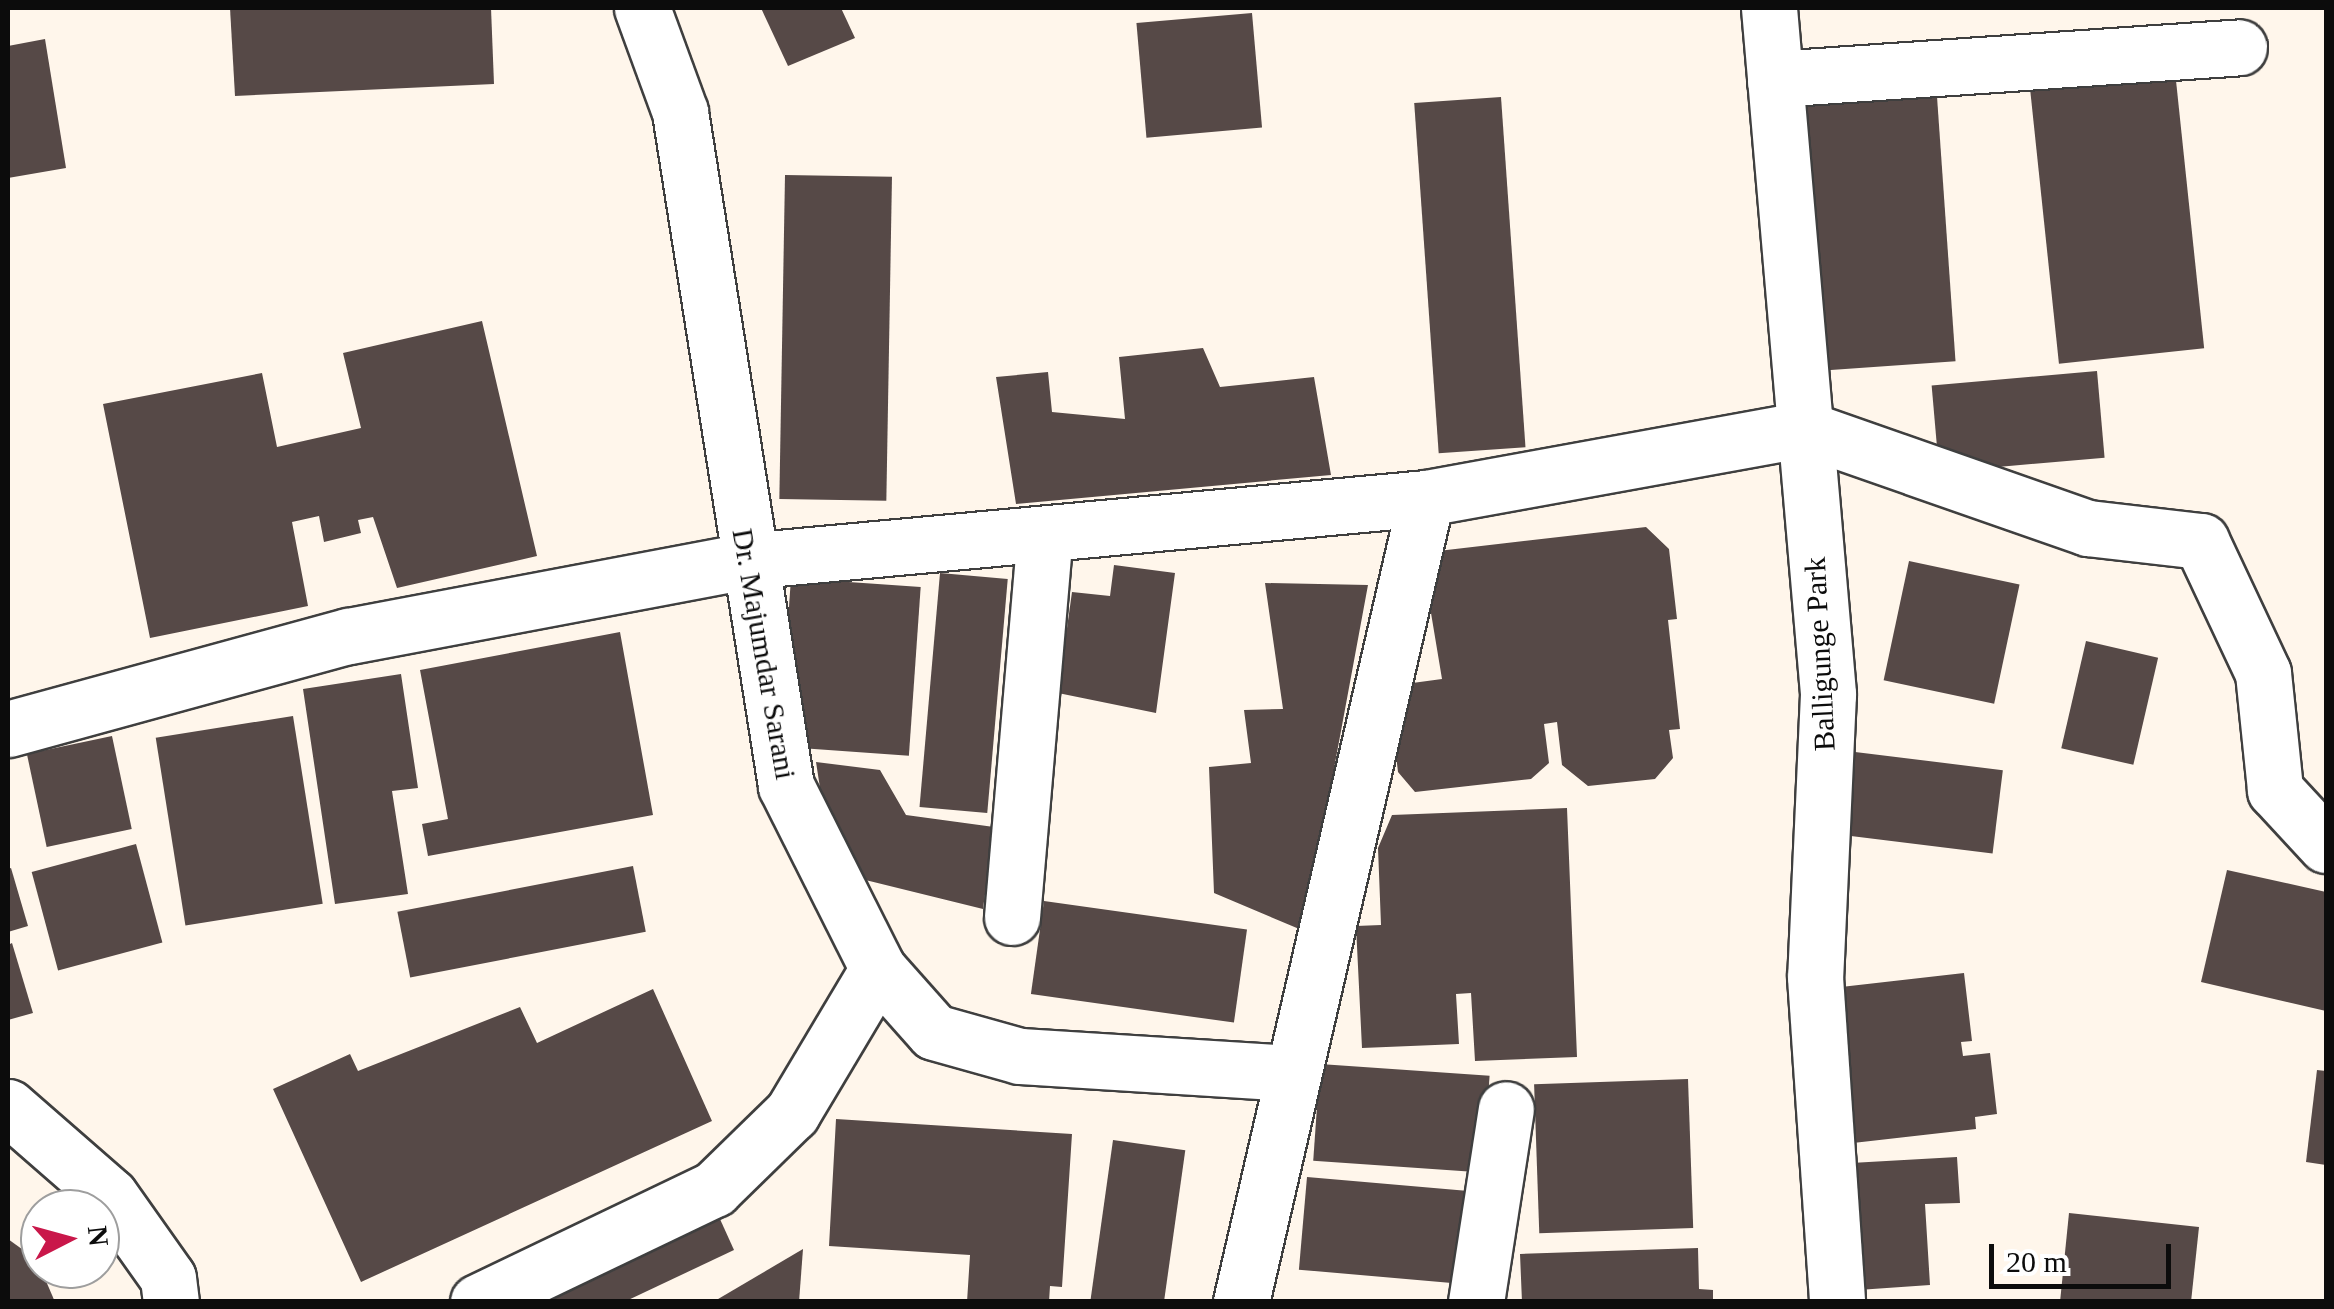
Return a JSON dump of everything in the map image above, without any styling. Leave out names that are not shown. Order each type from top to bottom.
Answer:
[{"type":"street","name":"Dr. Majumdar Sarani","points":[[642,8],[680,112],[746,561],[786,786],[878,969],[934,1032],[1020,1056],[1287,1074]]},
{"type":"street","name":"Balligunge Park","points":[[1769,8],[1828,694],[1815,977],[1837,1302]]},
{"type":"street","points":[[1775,79],[2239,47]]},
{"type":"street","points":[[8,728],[350,636],[746,561],[1426,498],[1805,429],[2088,528],[2201,541],[2262,673],[2275,790],[2326,846]]},
{"type":"street","points":[[1240,1302],[1287,1074],[1426,498]]},
{"type":"street","points":[[1012,917],[1045,535]]},
{"type":"street","points":[[478,1302],[714,1189],[792,1113],[878,969]]},
{"type":"street","points":[[8,1107],[110,1196],[168,1278],[171,1302]]},
{"type":"street","points":[[1476,1302],[1506,1109]]},
{"type":"building","points":[[230,8],[491,8],[494,84],[235,96]]},
{"type":"building","points":[[761,8],[841,8],[855,38],[788,66]]},
{"type":"building","points":[[1252,13],[1262,128],[1146,138],[1136,23]]},
{"type":"building","points":[[45,39],[66,168],[8,178],[8,46]]},
{"type":"building","points":[[2173,52],[2204,348],[2059,364],[2028,67]]},
{"type":"building","points":[[1935,68],[1956,361],[1806,372],[1785,78]]},
{"type":"building","points":[[1501,97],[1525,447],[1439,453],[1414,103]]},
{"type":"building","points":[[785,175],[892,177],[886,501],[779,499]]},
{"type":"building","points":[[482,321],[537,556],[397,588],[373,517],[358,520],[361,533],[324,542],[319,516],[292,522],[308,606],[150,638],[103,404],[262,373],[277,447],[361,428],[343,353]]},
{"type":"building","points":[[1203,348],[1220,387],[1314,377],[1331,475],[1016,504],[996,377],[1048,372],[1052,412],[1125,419],[1119,357]]},
{"type":"building","points":[[2097,371],[2105,458],[1939,472],[1932,385]]},
{"type":"building","points":[[1646,527],[1669,549],[1677,619],[1668,620],[1680,729],[1669,730],[1673,758],[1655,779],[1588,786],[1562,765],[1557,722],[1544,724],[1549,763],[1531,779],[1415,792],[1398,772],[1393,730],[1408,713],[1405,684],[1442,679],[1421,553]]},
{"type":"building","points":[[1909,561],[2020,584],[1994,704],[1884,680]]},
{"type":"building","points":[[1114,565],[1175,573],[1156,713],[1058,693],[1072,592],[1110,596]]},
{"type":"building","points":[[940,573],[1008,579],[987,813],[920,807]]},
{"type":"building","points":[[791,578],[921,587],[909,756],[779,747]]},
{"type":"building","points":[[1265,583],[1368,585],[1304,931],[1214,893],[1209,767],[1251,763],[1244,710],[1283,709]]},
{"type":"building","points":[[620,632],[653,815],[428,856],[422,824],[448,819],[420,670]]},
{"type":"building","points":[[2086,641],[2158,658],[2133,765],[2061,748]]},
{"type":"building","points":[[401,674],[418,788],[392,791],[408,894],[335,904],[303,689]]},
{"type":"building","points":[[293,716],[323,904],[185,925],[156,738]]},
{"type":"building","points":[[112,736],[132,829],[47,847],[27,754]]},
{"type":"building","points":[[1847,751],[2003,770],[1993,854],[1837,834]]},
{"type":"building","points":[[816,762],[880,770],[906,815],[994,827],[983,909],[833,872]]},
{"type":"building","points":[[1567,808],[1577,1057],[1475,1061],[1471,993],[1456,994],[1459,1044],[1362,1048],[1356,926],[1381,925],[1378,848],[1392,815]]},
{"type":"building","points":[[136,844],[162,943],[58,970],[32,872]]},
{"type":"building","points":[[633,866],[646,932],[410,978],[397,912]]},
{"type":"building","points":[[11,868],[28,926],[8,932],[8,869]]},
{"type":"building","points":[[2227,870],[2326,892],[2326,1011],[2201,982]]},
{"type":"building","points":[[1044,901],[1247,930],[1234,1023],[1031,994]]},
{"type":"building","points":[[12,943],[33,1013],[8,1020],[8,945]]},
{"type":"building","points":[[1964,973],[1972,1041],[1961,1042],[1963,1056],[1990,1053],[1997,1114],[1975,1117],[1976,1129],[1853,1143],[1837,1050],[1848,1048],[1841,987]]},
{"type":"building","points":[[653,989],[712,1121],[361,1282],[273,1089],[350,1054],[358,1071],[520,1007],[537,1043]]},
{"type":"building","points":[[1320,1064],[1490,1076],[1483,1173],[1313,1161]]},
{"type":"building","points":[[2317,1070],[2326,1071],[2326,1165],[2306,1162]]},
{"type":"building","points":[[1688,1079],[1693,1228],[1539,1233],[1534,1084]]},
{"type":"building","points":[[836,1119],[1072,1134],[1062,1287],[1050,1286],[1049,1302],[967,1302],[970,1255],[829,1246]]},
{"type":"building","points":[[1113,1140],[1185,1150],[1164,1302],[1090,1302]]},
{"type":"building","points":[[1957,1157],[1960,1203],[1925,1204],[1930,1285],[1858,1290],[1851,1163]]},
{"type":"building","points":[[1307,1177],[1468,1191],[1460,1284],[1299,1270]]},
{"type":"building","points":[[710,1197],[734,1250],[624,1302],[488,1302]]},
{"type":"building","points":[[2069,1213],[2199,1227],[2191,1302],[2060,1302]]},
{"type":"building","points":[[8,1239],[20,1248],[20,1289],[49,1289],[55,1302],[8,1302]]},
{"type":"building","points":[[1698,1248],[1699,1289],[1713,1290],[1713,1302],[1522,1302],[1520,1254]]},
{"type":"building","points":[[803,1249],[799,1302],[713,1302]]}]
